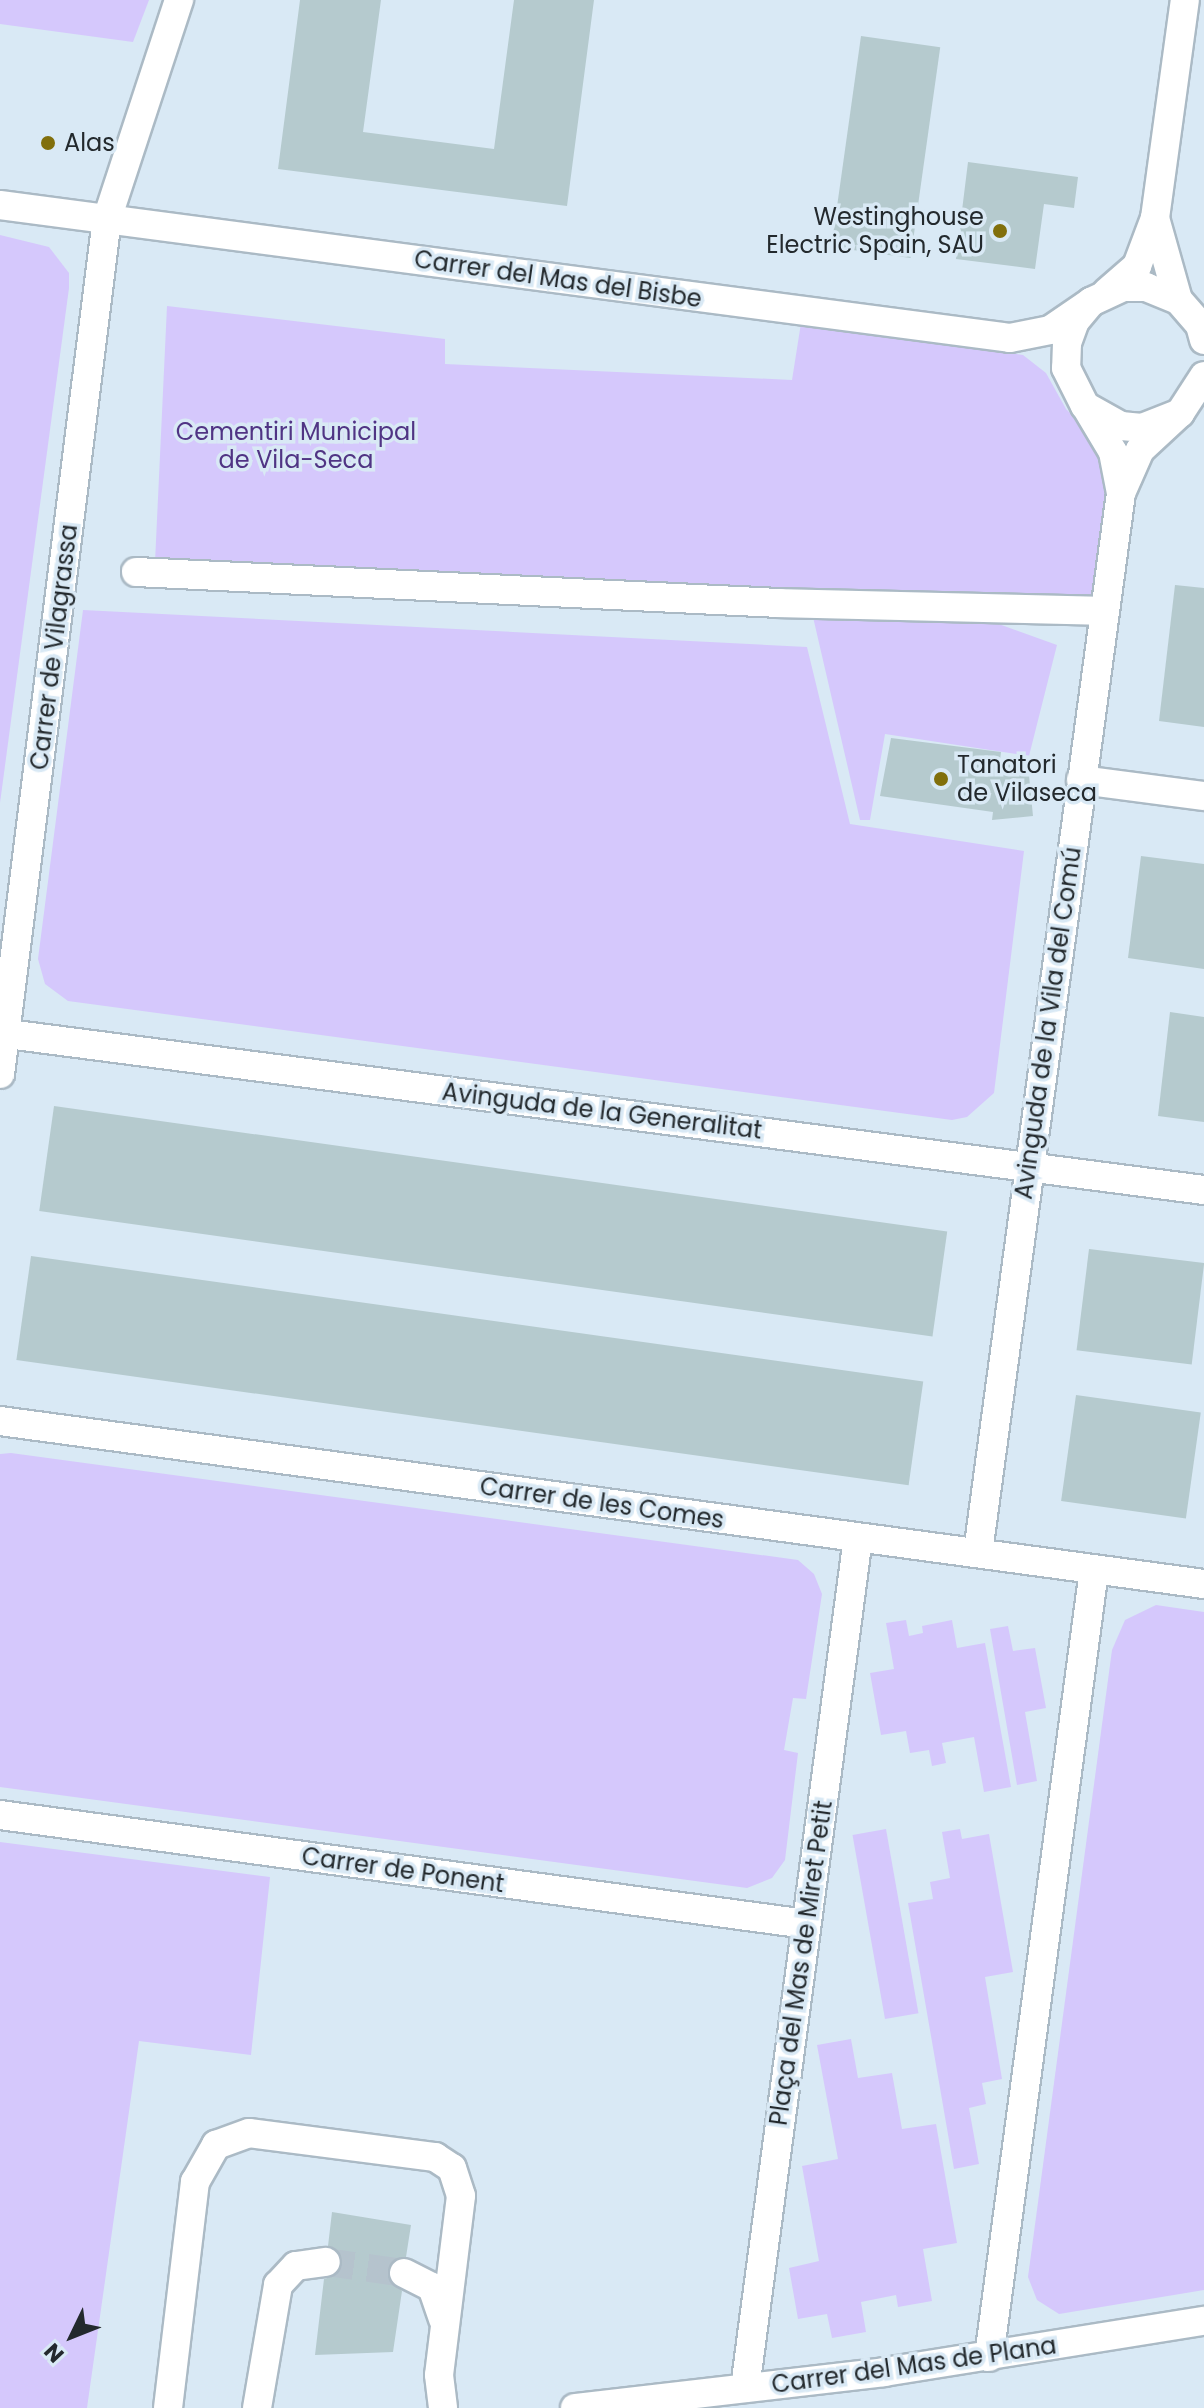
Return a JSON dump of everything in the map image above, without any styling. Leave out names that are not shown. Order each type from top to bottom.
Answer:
[{"type":"street","name":"Carrer de Vilagrassa","points":[[0,1074],[107,219],[179,0]]},
{"type":"street","points":[[1185,0],[1155,218],[1137,266],[1097,298],[1075,321],[1067,343],[1066,368],[1080,398],[1121,426],[1152,425],[1196,391]]},
{"type":"street","name":"Carrer del Mas del Bisbe","points":[[0,205],[1010,338],[1050,330],[1097,298]]},
{"type":"street","points":[[1155,218],[1204,340]]},
{"type":"street","points":[[1097,298],[1146,287],[1191,309]]},
{"type":"street","name":"Carrer del Mas del Bisbe","points":[[1010,338],[1048,360],[1080,398]]},
{"type":"street","name":"Avinguda de la Vila del Comú","points":[[978,1552],[1121,493],[1140,450],[1196,391]]},
{"type":"street","name":"Avinguda de la Vila del Comú","points":[[1080,398],[1113,452],[1121,493]]},
{"type":"street","points":[[136,572],[764,602],[1105,611]]},
{"type":"street","points":[[1081,780],[1204,796]]},
{"type":"street","name":"Avinguda de la Generalitat","points":[[3,1034],[1204,1190]]},
{"type":"street","name":"Carrer de les Comes","points":[[0,1421],[1204,1584]]},
{"type":"street","name":"Plaça del Mas de Miret Petit","points":[[745,2388],[858,1538]]},
{"type":"street","points":[[989,2357],[1094,1570]]},
{"type":"street","name":"Carrer de Ponent","points":[[0,1815],[806,1924]]},
{"type":"street","points":[[168,2408],[195,2182],[207,2154],[237,2134],[435,2157],[452,2168],[461,2196],[439,2375],[443,2408]]},
{"type":"street","points":[[257,2408],[278,2285],[296,2266],[326,2262]]},
{"type":"street","points":[[404,2273],[432,2287],[445,2330]]},
{"type":"street","name":"Carrer del Mas de Plana","points":[[575,2408],[989,2357],[1204,2321]]},
{"type":"green space","points":[[0,0],[149,0],[133,42],[0,24]]},
{"type":"green space","points":[[0,235],[49,247],[69,273],[69,288],[0,803]]},
{"type":"green space","name":"Cementiri Municipal de Vila-Seca","points":[[167,306],[445,339],[445,364],[792,380],[801,323],[1023,355],[1046,373],[1066,409],[1102,445],[1108,499],[1092,604],[155,562]]},
{"type":"green space","points":[[83,610],[807,647],[850,824],[1024,851],[994,1093],[967,1117],[952,1120],[68,1001],[45,984],[38,959]]},
{"type":"green space","points":[[813,617],[982,618],[1057,645],[1029,756],[885,734],[870,820],[860,820]]},
{"type":"green space","points":[[11,1453],[798,1560],[814,1574],[822,1594],[806,1699],[793,1698],[784,1750],[798,1753],[785,1860],[772,1878],[747,1888],[0,1787],[0,1454]]},
{"type":"green space","points":[[1156,1605],[1204,1612],[1204,2290],[1059,2314],[1037,2300],[1028,2277],[1112,1650],[1125,1620]]},
{"type":"green space","points":[[906,1620],[909,1636],[923,1633],[922,1626],[952,1620],[957,1648],[985,1643],[1011,1787],[984,1792],[974,1737],[942,1743],[946,1763],[932,1766],[929,1750],[910,1753],[906,1731],[881,1735],[870,1673],[894,1669],[886,1623]]},
{"type":"green space","points":[[1008,1626],[1013,1651],[1035,1648],[1046,1708],[1025,1712],[1037,1781],[1017,1785],[990,1629]]},
{"type":"green space","points":[[886,1829],[918,2013],[885,2019],[853,1835]]},
{"type":"green space","points":[[960,1829],[962,1839],[989,1834],[1013,1972],[985,1977],[1002,2079],[982,2083],[986,2104],[969,2108],[979,2164],[954,2169],[908,1903],[933,1899],[930,1882],[950,1878],[942,1832]]},
{"type":"green space","points":[[0,1842],[270,1877],[251,2055],[139,2041],[87,2408],[0,2408]]},
{"type":"green space","points":[[851,2039],[858,2078],[892,2073],[902,2129],[936,2124],[957,2243],[923,2249],[932,2301],[898,2307],[896,2295],[861,2302],[866,2332],[832,2338],[827,2314],[798,2319],[789,2268],[819,2261],[802,2166],[838,2159],[817,2045]]},
{"type":"building","points":[[300,0],[381,0],[363,132],[494,149],[514,0],[594,0],[567,206],[278,169]]},
{"type":"building","points":[[861,36],[940,47],[911,258],[831,247]]},
{"type":"building","name":"Westinghouse Electric Spain, SAU","points":[[968,162],[1078,177],[1074,208],[1044,204],[1035,269],[956,259]]},
{"type":"building","points":[[1175,585],[1204,588],[1204,727],[1159,721]]},
{"type":"building","name":"Tanatori de Vilaseca","points":[[891,738],[1001,752],[1000,761],[1028,765],[1033,816],[992,820],[993,812],[880,796]]},
{"type":"building","points":[[1141,856],[1204,864],[1204,969],[1128,958]]},
{"type":"building","points":[[1170,1012],[1204,1017],[1204,1122],[1158,1116]]},
{"type":"building","points":[[54,1106],[947,1232],[932,1337],[39,1211]]},
{"type":"building","points":[[1089,1249],[1204,1263],[1192,1364],[1077,1350]]},
{"type":"building","points":[[31,1256],[923,1381],[909,1485],[16,1360]]},
{"type":"building","points":[[1076,1395],[1201,1413],[1186,1518],[1061,1501]]},
{"type":"building","points":[[332,2212],[411,2225],[406,2257],[394,2259],[387,2273],[402,2291],[393,2352],[315,2355],[324,2279],[337,2275],[343,2261],[328,2246]]},
{"type":"tunnel","points":[[326,2262],[404,2273]]},
{"type":"place","name":"Alas","points":[[48,143]]},
{"type":"place","name":"Westinghouse Electric Spain, SAU","points":[[1000,231]]},
{"type":"place","name":"Tanatori de Vilaseca","points":[[941,779]]}]
